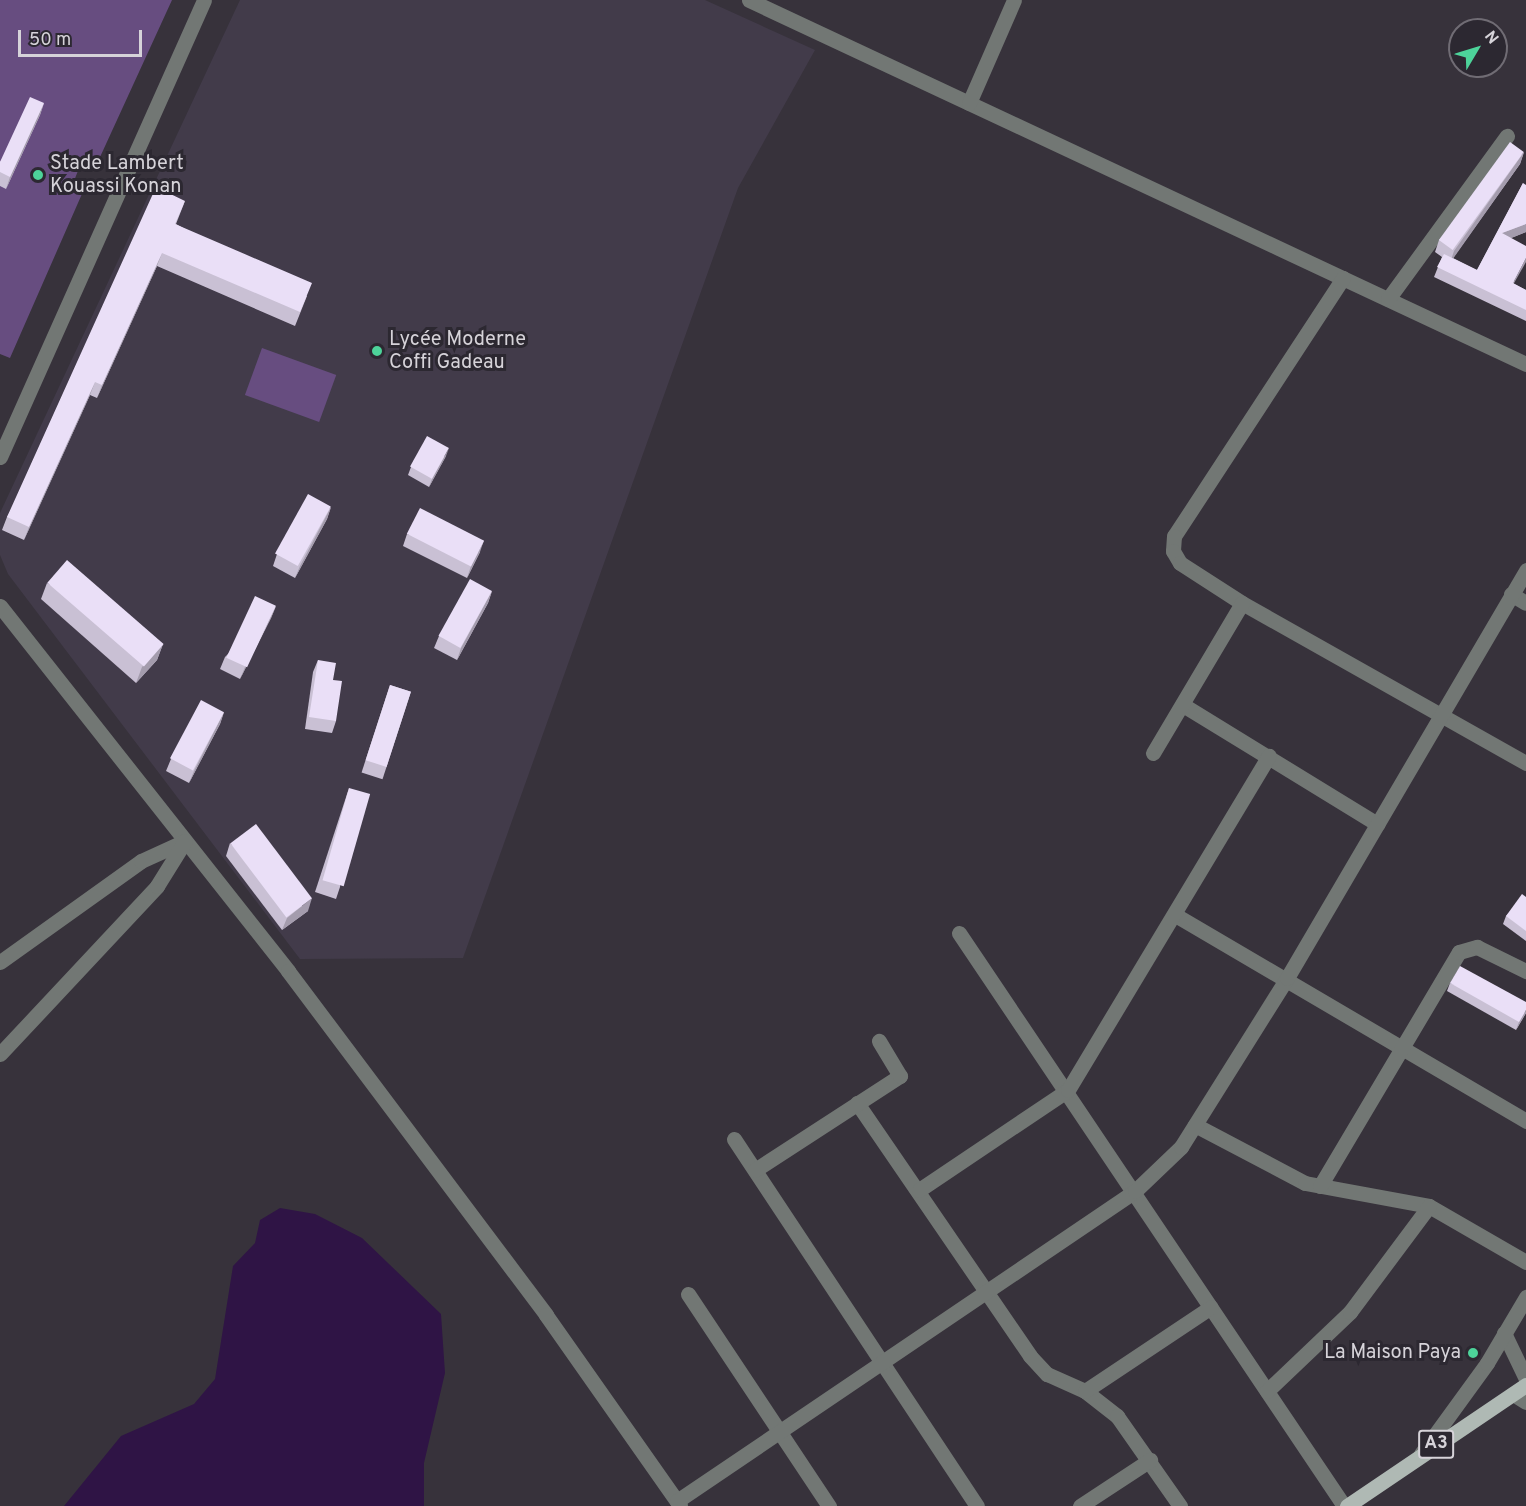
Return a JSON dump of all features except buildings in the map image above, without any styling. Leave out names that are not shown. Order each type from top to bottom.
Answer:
[{"type":"main road","name":"A3","points":[[1346,1506],[1422,1454],[1519,1398],[1526,1384]]},
{"type":"street","points":[[0,457],[204,0]]},
{"type":"street","points":[[749,0],[1526,364]]},
{"type":"street","points":[[969,103],[1014,0]]},
{"type":"street","points":[[1388,299],[1507,135]]},
{"type":"street","points":[[1342,278],[1174,536],[1173,551],[1180,563],[1242,603],[1526,763]]},
{"type":"street","points":[[0,606],[185,840],[546,1315],[678,1503],[1135,1191],[1195,1125],[1287,978],[1526,570]]},
{"type":"street","points":[[1511,594],[1526,603]]},
{"type":"street","points":[[1152,753],[1183,705],[1242,603]]},
{"type":"street","points":[[1183,705],[1377,824]]},
{"type":"street","points":[[919,1190],[1068,1090],[1177,916],[1269,756]]},
{"type":"street","points":[[0,962],[141,861],[185,840]]},
{"type":"street","points":[[0,1054],[158,886],[185,840]]},
{"type":"street","points":[[1177,916],[1287,978],[1526,1121]]},
{"type":"street","points":[[959,933],[1068,1090],[1346,1506]]},
{"type":"street","points":[[1320,1186],[1452,961],[1466,947],[1495,953],[1526,971]]},
{"type":"street","points":[[755,1170],[900,1076],[879,1041]]},
{"type":"street","points":[[857,1103],[990,1291],[1030,1356],[1047,1374],[1085,1391],[1117,1416],[1150,1460],[1180,1506]]},
{"type":"street","points":[[1195,1125],[1320,1186],[1429,1206],[1526,1262]]},
{"type":"street","points":[[734,1139],[977,1506]]},
{"type":"street","points":[[1267,1391],[1350,1312],[1429,1206]]},
{"type":"street","points":[[688,1294],[830,1506]]},
{"type":"street","points":[[1422,1454],[1526,1297]]},
{"type":"street","points":[[1085,1391],[1211,1307]]},
{"type":"street","points":[[1504,1333],[1526,1379]]},
{"type":"street","points":[[1080,1506],[1150,1460]]},
{"type":"shaded area","name":"Stade Lambert Kouassi Konan","points":[[0,0],[172,0],[95,168],[81,163],[74,181],[85,187],[10,358],[0,354]]},
{"type":"shaded area","name":"Lycée Moderne Coffi Gadeau","points":[[240,0],[705,0],[815,50],[738,188],[463,958],[300,959],[8,574],[0,555],[0,513]]},
{"type":"shaded area","points":[[262,348],[336,375],[319,422],[245,395]]},
{"type":"shaded area","points":[[280,1208],[315,1214],[362,1238],[441,1314],[445,1373],[424,1463],[424,1506],[64,1506],[121,1436],[194,1404],[215,1379],[233,1266],[255,1243],[260,1220]]},
{"type":"place","name":"Stade Lambert Kouassi Konan","points":[[38,175]]},
{"type":"place","name":"Lycée Moderne Coffi Gadeau","points":[[377,351]]},
{"type":"place","name":"La Maison Paya","points":[[1473,1353]]}]
